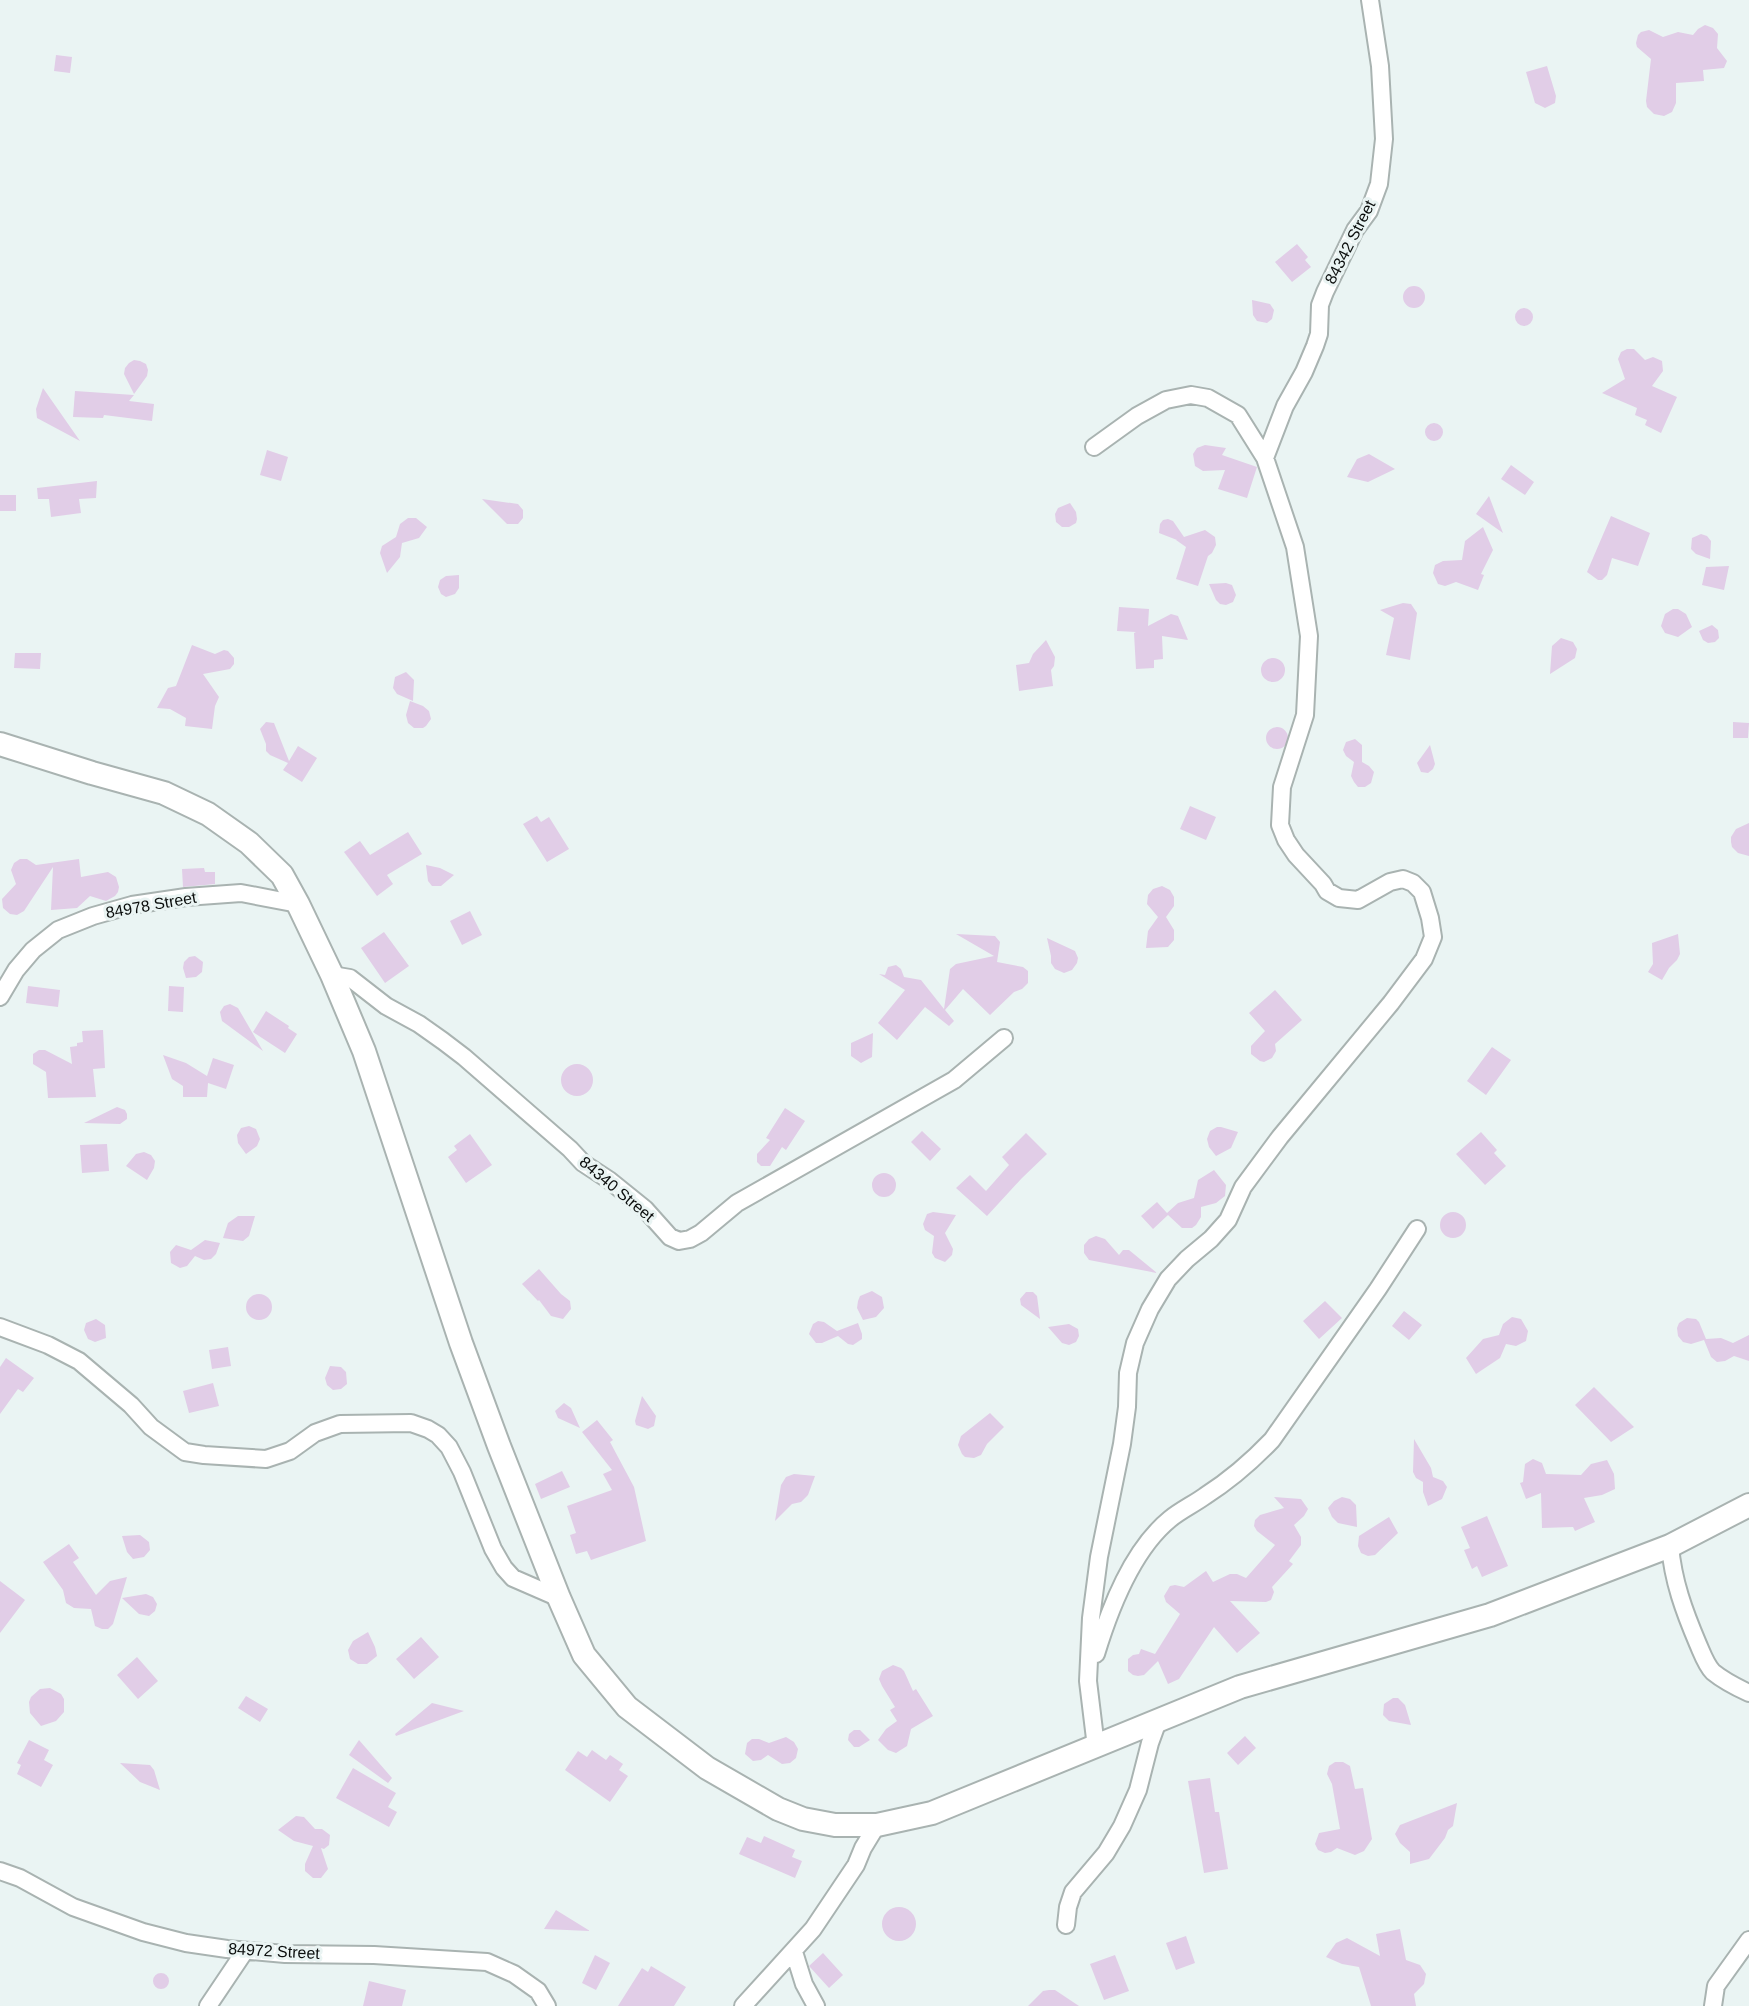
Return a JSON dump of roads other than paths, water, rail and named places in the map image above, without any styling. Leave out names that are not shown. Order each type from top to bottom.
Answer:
[{"type":"street","name":"84342 Street","points":[[1265,458],[1285,406],[1304,372],[1319,334],[1320,305],[1325,292],[1355,230],[1369,211],[1379,184],[1384,139],[1380,66],[1370,0]]},
{"type":"street","points":[[1094,447],[1137,416],[1166,400],[1191,395],[1208,398],[1238,415],[1265,458],[1295,547],[1309,636],[1305,715],[1282,787],[1280,825],[1296,855],[1327,891],[1339,898],[1358,900],[1390,882],[1403,879],[1413,883],[1422,892],[1430,918],[1432,937],[1424,959],[1391,1004],[1280,1137],[1250,1179],[1228,1220],[1168,1279],[1150,1309],[1135,1343],[1128,1373],[1127,1407],[1122,1444],[1098,1567],[1091,1618],[1088,1681],[1096,1747]]},
{"type":"street","points":[[0,744],[164,793],[208,814],[249,843],[282,875],[332,975],[364,1051],[461,1343],[559,1598],[584,1655],[627,1707],[707,1768],[778,1809],[803,1819],[835,1825],[877,1825],[932,1813],[1240,1688],[1490,1616],[1670,1546],[1749,1505]]},
{"type":"street","name":"84978 Street","points":[[0,997],[16,970],[33,950],[58,930],[93,916],[132,905],[186,897],[241,893],[298,904]]},
{"type":"street","name":"84340 Street","points":[[332,975],[350,978],[464,1057],[570,1149],[583,1163],[645,1209],[665,1233],[679,1241],[690,1239],[701,1233],[737,1203],[954,1080],[1004,1038]]},
{"type":"street","points":[[1088,1681],[1104,1626],[1123,1583],[1141,1552],[1170,1519],[1233,1477],[1251,1463],[1272,1440],[1378,1289],[1417,1229]]},
{"type":"street","points":[[0,1327],[48,1345],[79,1361],[131,1405],[151,1427],[185,1452],[266,1459],[290,1451],[315,1433],[340,1424],[411,1423],[428,1429],[438,1435],[453,1455],[493,1549],[504,1568],[513,1578],[559,1598]]},
{"type":"street","points":[[1670,1546],[1672,1570],[1683,1609],[1711,1670],[1730,1685],[1749,1693]]},
{"type":"street","points":[[1066,1925],[1073,1892],[1106,1852],[1122,1826],[1138,1790],[1158,1721]]},
{"type":"street","points":[[743,2006],[794,1952],[856,1865],[877,1825]]},
{"type":"street","name":"84972 Street","points":[[0,1871],[20,1878],[73,1907],[143,1932],[186,1943],[285,1954],[374,1954],[487,1962],[522,1979],[538,1991],[547,2006]]},
{"type":"street","points":[[1713,2006],[1716,1986],[1749,1940]]},
{"type":"street","points":[[208,2006],[244,1951]]},
{"type":"street","points":[[794,1952],[804,1984],[816,2006]]}]
